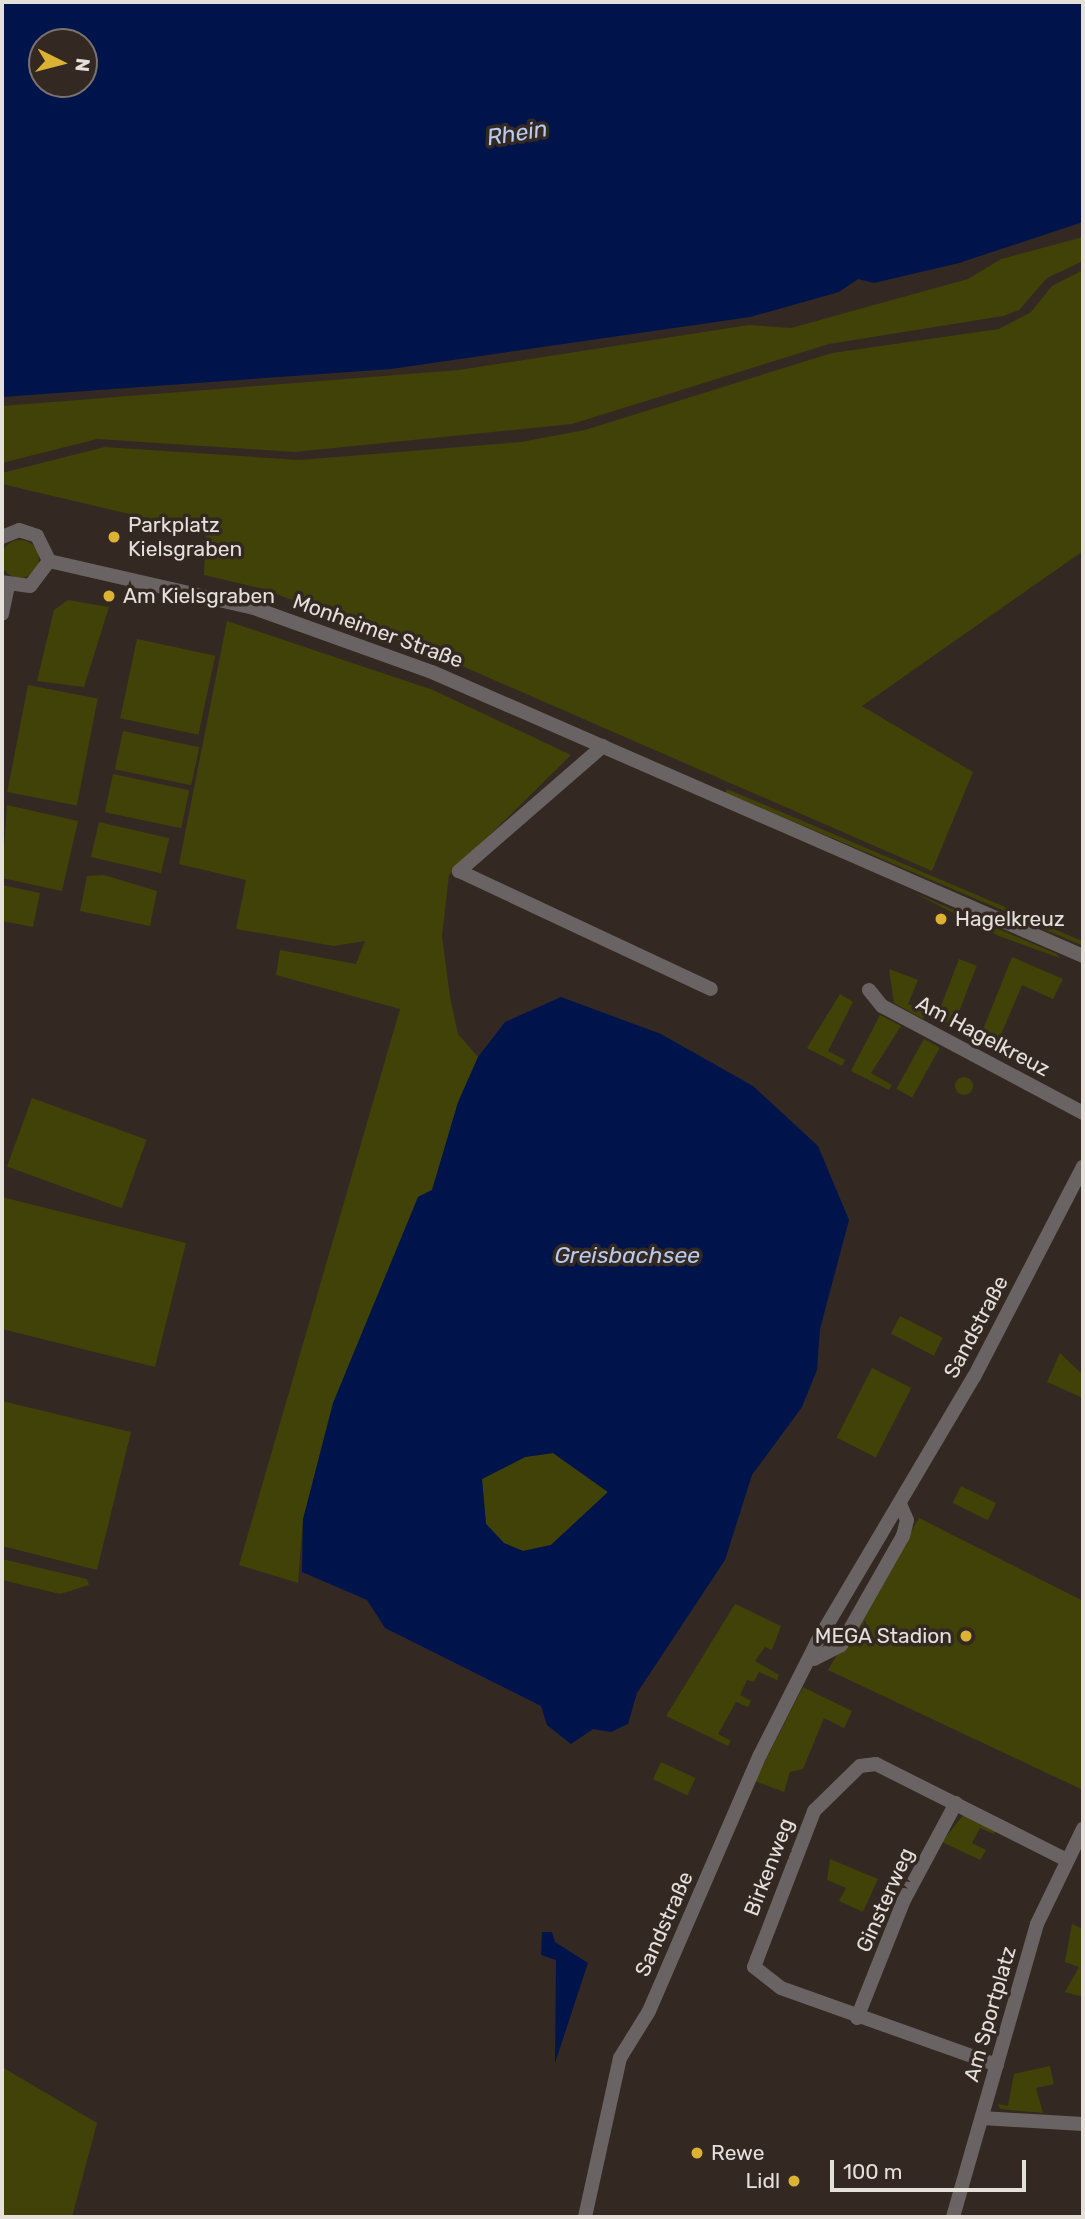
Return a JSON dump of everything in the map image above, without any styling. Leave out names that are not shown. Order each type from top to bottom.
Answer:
[{"type":"street","points":[[2,537],[19,530],[37,536],[49,561],[30,586],[5,584],[2,614]]},
{"type":"street","name":"Monheimer Straße","points":[[49,561],[254,608],[432,672],[1083,956]]},
{"type":"street","points":[[603,746],[459,871],[711,989]]},
{"type":"street","name":"Am Hagelkreuz","points":[[869,990],[882,1006],[1083,1113]]},
{"type":"street","name":"Sandstraße","points":[[585,2217],[620,2058],[649,2011],[760,1755],[1083,1167]]},
{"type":"street","name":"Sandstraße","points":[[814,1659],[841,1644],[903,1536],[906,1520],[900,1504]]},
{"type":"street","name":"Birkenweg","points":[[997,2065],[857,2018],[781,1988],[754,1967],[814,1811],[860,1766],[876,1764],[1068,1860]]},
{"type":"street","name":"Ginsterweg","points":[[857,2018],[904,1900],[956,1802]]},
{"type":"street","name":"Am Sportplatz","points":[[953,2217],[1037,1924],[1083,1829]]},
{"type":"street","points":[[982,2118],[1083,2124]]},
{"type":"shaded area","points":[[1083,237],[1083,261],[1047,278],[1019,310],[1003,316],[829,344],[572,424],[294,452],[97,439],[2,463],[2,406],[459,370],[749,325],[791,328],[968,279],[1001,259]]},
{"type":"shaded area","points":[[1083,270],[1083,551],[862,706],[973,772],[932,871],[430,652],[263,589],[204,575],[206,532],[2,484],[2,473],[105,447],[299,460],[521,442],[585,430],[832,353],[999,329],[1031,312],[1052,286]]},
{"type":"shaded area","points":[[20,540],[34,545],[39,559],[34,573],[20,578],[6,573],[1,559],[6,545]]},
{"type":"shaded area","points":[[68,600],[109,607],[84,687],[37,681],[54,610]]},
{"type":"shaded area","points":[[227,621],[433,690],[571,755],[449,875],[442,936],[450,997],[458,1034],[478,1057],[432,1190],[418,1197],[303,1519],[298,1583],[239,1565],[400,1009],[276,975],[280,950],[356,964],[365,941],[334,946],[236,929],[246,880],[179,864]]},
{"type":"shaded area","points":[[137,639],[215,656],[198,735],[120,718]]},
{"type":"shaded area","points":[[28,685],[98,699],[77,806],[7,792]]},
{"type":"shaded area","points":[[123,731],[199,747],[191,785],[115,769]]},
{"type":"shaded area","points":[[113,774],[189,790],[181,828],[105,812]]},
{"type":"shaded area","points":[[727,789],[1020,913],[1018,917],[725,793]]},
{"type":"shaded area","points":[[7,805],[78,821],[62,891],[2,878]]},
{"type":"shaded area","points":[[99,822],[169,838],[161,873],[91,857]]},
{"type":"shaded area","points":[[104,875],[157,891],[150,926],[80,911],[87,876]]},
{"type":"shaded area","points":[[2,885],[40,893],[33,927],[2,921]]},
{"type":"shaded area","points":[[912,892],[1057,954],[1060,958],[999,936]]},
{"type":"shaded area","points":[[1035,921],[1083,941],[1081,945],[1033,925]]},
{"type":"shaded area","points":[[1012,957],[1063,979],[1053,999],[1022,985],[997,1044],[980,1037]]},
{"type":"shaded area","points":[[959,959],[977,966],[954,1026],[936,1019]]},
{"type":"shaded area","points":[[889,969],[918,980],[908,1004],[926,1011],[923,1019],[894,1003]]},
{"type":"shaded area","points":[[840,994],[853,1002],[828,1051],[845,1060],[842,1066],[807,1048]]},
{"type":"shaded area","points":[[880,1015],[901,1026],[871,1073],[892,1085],[889,1090],[851,1071]]},
{"type":"shaded area","points":[[924,1039],[940,1048],[912,1098],[896,1089]]},
{"type":"shaded area","points":[[964,1077],[970,1080],[973,1086],[970,1092],[964,1095],[958,1092],[955,1086],[958,1080]]},
{"type":"shaded area","points":[[32,1098],[147,1140],[122,1208],[7,1167]]},
{"type":"shaded area","points":[[2,1197],[186,1243],[155,1367],[2,1329]]},
{"type":"shaded area","points":[[900,1316],[943,1338],[934,1356],[891,1334]]},
{"type":"shaded area","points":[[1060,1353],[1083,1375],[1083,1398],[1047,1382]]},
{"type":"shaded area","points":[[872,1368],[911,1388],[876,1457],[837,1437]]},
{"type":"shaded area","points":[[2,1401],[131,1432],[97,1570],[2,1546]]},
{"type":"shaded area","points":[[553,1453],[608,1492],[551,1545],[523,1551],[504,1543],[486,1524],[482,1479],[525,1457]]},
{"type":"shaded area","points":[[961,1486],[996,1503],[988,1520],[953,1503]]},
{"type":"shaded area","name":"MEGA Stadion","points":[[919,1518],[1083,1601],[1083,1790],[828,1670]]},
{"type":"shaded area","points":[[2,1559],[87,1579],[89,1585],[60,1594],[2,1580]]},
{"type":"shaded area","points":[[735,1604],[781,1626],[772,1650],[765,1647],[755,1661],[779,1675],[777,1680],[759,1672],[754,1682],[747,1680],[740,1695],[751,1701],[748,1707],[736,1702],[718,1734],[731,1741],[728,1746],[666,1716]]},
{"type":"shaded area","points":[[803,1687],[852,1711],[844,1728],[824,1718],[803,1769],[790,1772],[784,1792],[755,1781]]},
{"type":"shaded area","points":[[661,1762],[695,1778],[687,1795],[653,1779]]},
{"type":"shaded area","points":[[964,1814],[996,1830],[994,1834],[980,1828],[972,1843],[986,1850],[980,1860],[942,1842]]},
{"type":"shaded area","points":[[830,1859],[878,1879],[863,1912],[839,1901],[846,1888],[827,1880]]},
{"type":"shaded area","points":[[1072,1924],[1083,1929],[1083,1997],[1065,1992],[1079,1967],[1065,1962]]},
{"type":"shaded area","points":[[1050,2066],[1054,2084],[1036,2088],[1043,2113],[1000,2109],[998,2104],[1008,2106],[1014,2074]]},
{"type":"shaded area","points":[[2,2067],[97,2123],[72,2217],[2,2217]]},
{"type":"water","name":"Rhein","points":[[2,2],[1083,2],[1083,222],[959,263],[874,283],[858,279],[839,292],[750,317],[391,369],[2,397]]},
{"type":"water","name":"Greisbachsee","points":[[561,997],[661,1034],[753,1086],[818,1146],[849,1220],[820,1329],[817,1370],[802,1407],[752,1475],[725,1560],[637,1693],[628,1724],[611,1732],[593,1729],[571,1744],[547,1725],[541,1706],[385,1628],[367,1600],[302,1572],[303,1519],[333,1403],[418,1197],[432,1190],[458,1102],[478,1057],[505,1022]],"holes":[[[553,1453],[608,1492],[551,1545],[523,1551],[504,1543],[486,1524],[482,1479],[525,1457]]]},
{"type":"water","points":[[542,1932],[552,1932],[555,1942],[588,1963],[555,2063],[556,1960],[541,1955]]},
{"type":"place","name":"Parkplatz Kielsgraben","points":[[114,537]]},
{"type":"place","name":"Am Kielsgraben","points":[[109,596]]},
{"type":"place","name":"Hagelkreuz","points":[[941,919]]},
{"type":"place","name":"MEGA Stadion","points":[[966,1636]]},
{"type":"place","name":"Rewe","points":[[697,2153]]},
{"type":"place","name":"Lidl","points":[[794,2181]]}]
